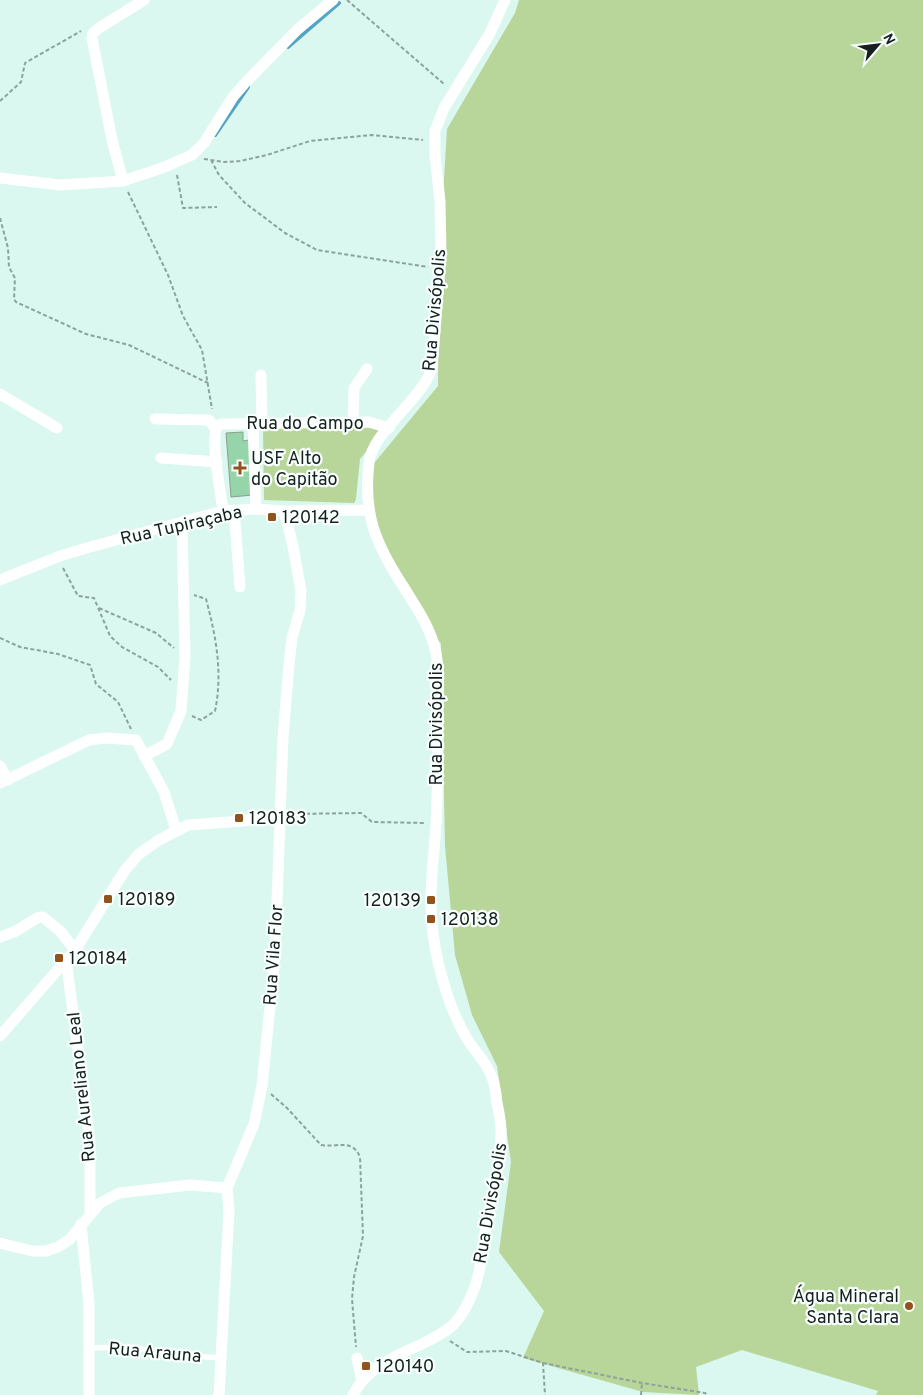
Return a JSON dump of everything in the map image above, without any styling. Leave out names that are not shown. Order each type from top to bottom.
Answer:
[{"type":"street","points":[[123,181],[112,140],[94,56],[92,38],[93,33],[144,0]]},
{"type":"street","points":[[0,178],[60,184],[123,181],[192,155],[204,143],[233,97],[245,83],[298,29],[333,0]]},
{"type":"street","name":"Rua Divisópolis","points":[[353,1395],[362,1381],[375,1369],[440,1334],[454,1323],[475,1289],[500,1154],[501,1130],[491,1075],[457,1020],[440,969],[432,925],[430,890],[436,824],[438,707],[436,654],[433,640],[421,614],[396,576],[372,524],[368,510],[368,477],[370,458],[389,428],[428,380],[432,368],[440,269],[440,201],[435,131],[444,108],[489,35],[505,0]]},
{"type":"street","points":[[353,422],[354,388],[367,369]]},
{"type":"street","points":[[256,509],[261,375]]},
{"type":"street","points":[[0,394],[57,428]]},
{"type":"street","points":[[155,419],[180,421],[209,420],[219,426],[217,462],[229,511],[240,587]]},
{"type":"street","name":"Rua do Campo","points":[[219,426],[369,422],[389,428]]},
{"type":"street","points":[[162,458],[217,462]]},
{"type":"street","name":"Rua Tupiraçaba","points":[[0,580],[58,557],[182,522],[229,511],[256,509],[284,511],[368,510]]},
{"type":"street","name":"Rua Vila Flor","points":[[218,1395],[229,1211],[227,1188],[254,1124],[262,1086],[275,957],[287,677],[292,638],[300,610],[301,591],[293,546],[284,511]]},
{"type":"street","points":[[144,756],[167,744],[181,712],[185,657],[182,522]]},
{"type":"street","points":[[0,766],[4,782],[89,740],[106,738],[136,740],[164,792],[176,830]]},
{"type":"street","points":[[0,1036],[75,950],[125,870],[139,854],[176,830],[188,825],[243,821],[280,814]]},
{"type":"street","points":[[0,937],[16,931],[37,918],[43,917],[60,931],[75,950]]},
{"type":"street","name":"Rua Aureliano Leal","points":[[66,960],[90,1142],[90,1214]]},
{"type":"street","points":[[0,1243],[32,1251],[46,1251],[58,1247],[70,1239],[100,1203],[119,1193],[190,1186],[227,1188]]},
{"type":"street","points":[[81,1224],[89,1304],[89,1395]]},
{"type":"street","points":[[357,1358],[362,1381]]},
{"type":"lane","name":"Rua Arauna","points":[[89,1348],[129,1347],[179,1355],[221,1358]]},
{"type":"path","points":[[347,0],[454,92]]},
{"type":"path","points":[[0,101],[20,82],[25,63],[82,31],[93,33]]},
{"type":"path","points":[[192,155],[224,162],[240,161],[267,155],[310,141],[372,135],[436,141]]},
{"type":"path","points":[[212,160],[219,175],[246,203],[285,233],[317,250],[440,269]]},
{"type":"path","points":[[174,163],[183,208],[217,207]]},
{"type":"path","points":[[123,181],[168,276],[183,316],[202,350],[219,426]]},
{"type":"path","points":[[0,218],[8,248],[9,267],[15,278],[14,299],[16,302],[86,334],[129,345],[208,383]]},
{"type":"path","points":[[58,557],[78,596],[94,598],[110,636],[122,648],[158,667],[171,680]]},
{"type":"path","points":[[181,712],[201,720],[215,711],[219,691],[214,628],[206,599],[184,592]]},
{"type":"path","points":[[98,607],[156,633],[185,657]]},
{"type":"path","points":[[0,638],[20,647],[58,654],[90,665],[96,684],[118,702],[136,740]]},
{"type":"path","points":[[280,814],[353,812],[361,813],[372,822],[436,824]]},
{"type":"path","points":[[262,1086],[287,1108],[321,1145],[352,1146],[357,1149],[360,1157],[363,1236],[354,1278],[352,1299],[357,1358]]},
{"type":"path","points":[[440,1334],[467,1352],[506,1351],[543,1363],[708,1395]]},
{"type":"path","points":[[543,1363],[545,1395]]},
{"type":"path","points":[[642,1383],[642,1395]]},
{"type":"green space","points":[[519,0],[923,0],[923,1395],[876,1395],[878,1391],[742,1350],[696,1367],[699,1395],[643,1392],[523,1358],[544,1311],[499,1252],[511,1162],[497,1066],[472,1015],[455,955],[445,846],[441,644],[393,575],[369,527],[370,468],[438,386],[439,263],[447,129],[515,13]]},
{"type":"green space","points":[[374,427],[381,433],[360,459],[354,503],[264,500],[263,428]]},
{"type":"building","name":"USF Alto do Capitão","points":[[243,432],[243,441],[249,440],[253,495],[231,497],[226,433]]},
{"type":"waterway","points":[[288,47],[339,3]]},
{"type":"waterway","points":[[215,135],[248,87]]},
{"type":"place","name":"USF Alto do Capitão","points":[[240,468]]},
{"type":"place","name":"120142","points":[[272,517]]},
{"type":"place","name":"120183","points":[[239,818]]},
{"type":"place","name":"120189","points":[[108,899]]},
{"type":"place","name":"120139","points":[[431,900]]},
{"type":"place","name":"120138","points":[[431,919]]},
{"type":"place","name":"120184","points":[[59,958]]},
{"type":"place","name":"Água Mineral Santa Clara","points":[[909,1306]]},
{"type":"place","name":"120140","points":[[366,1366]]}]
